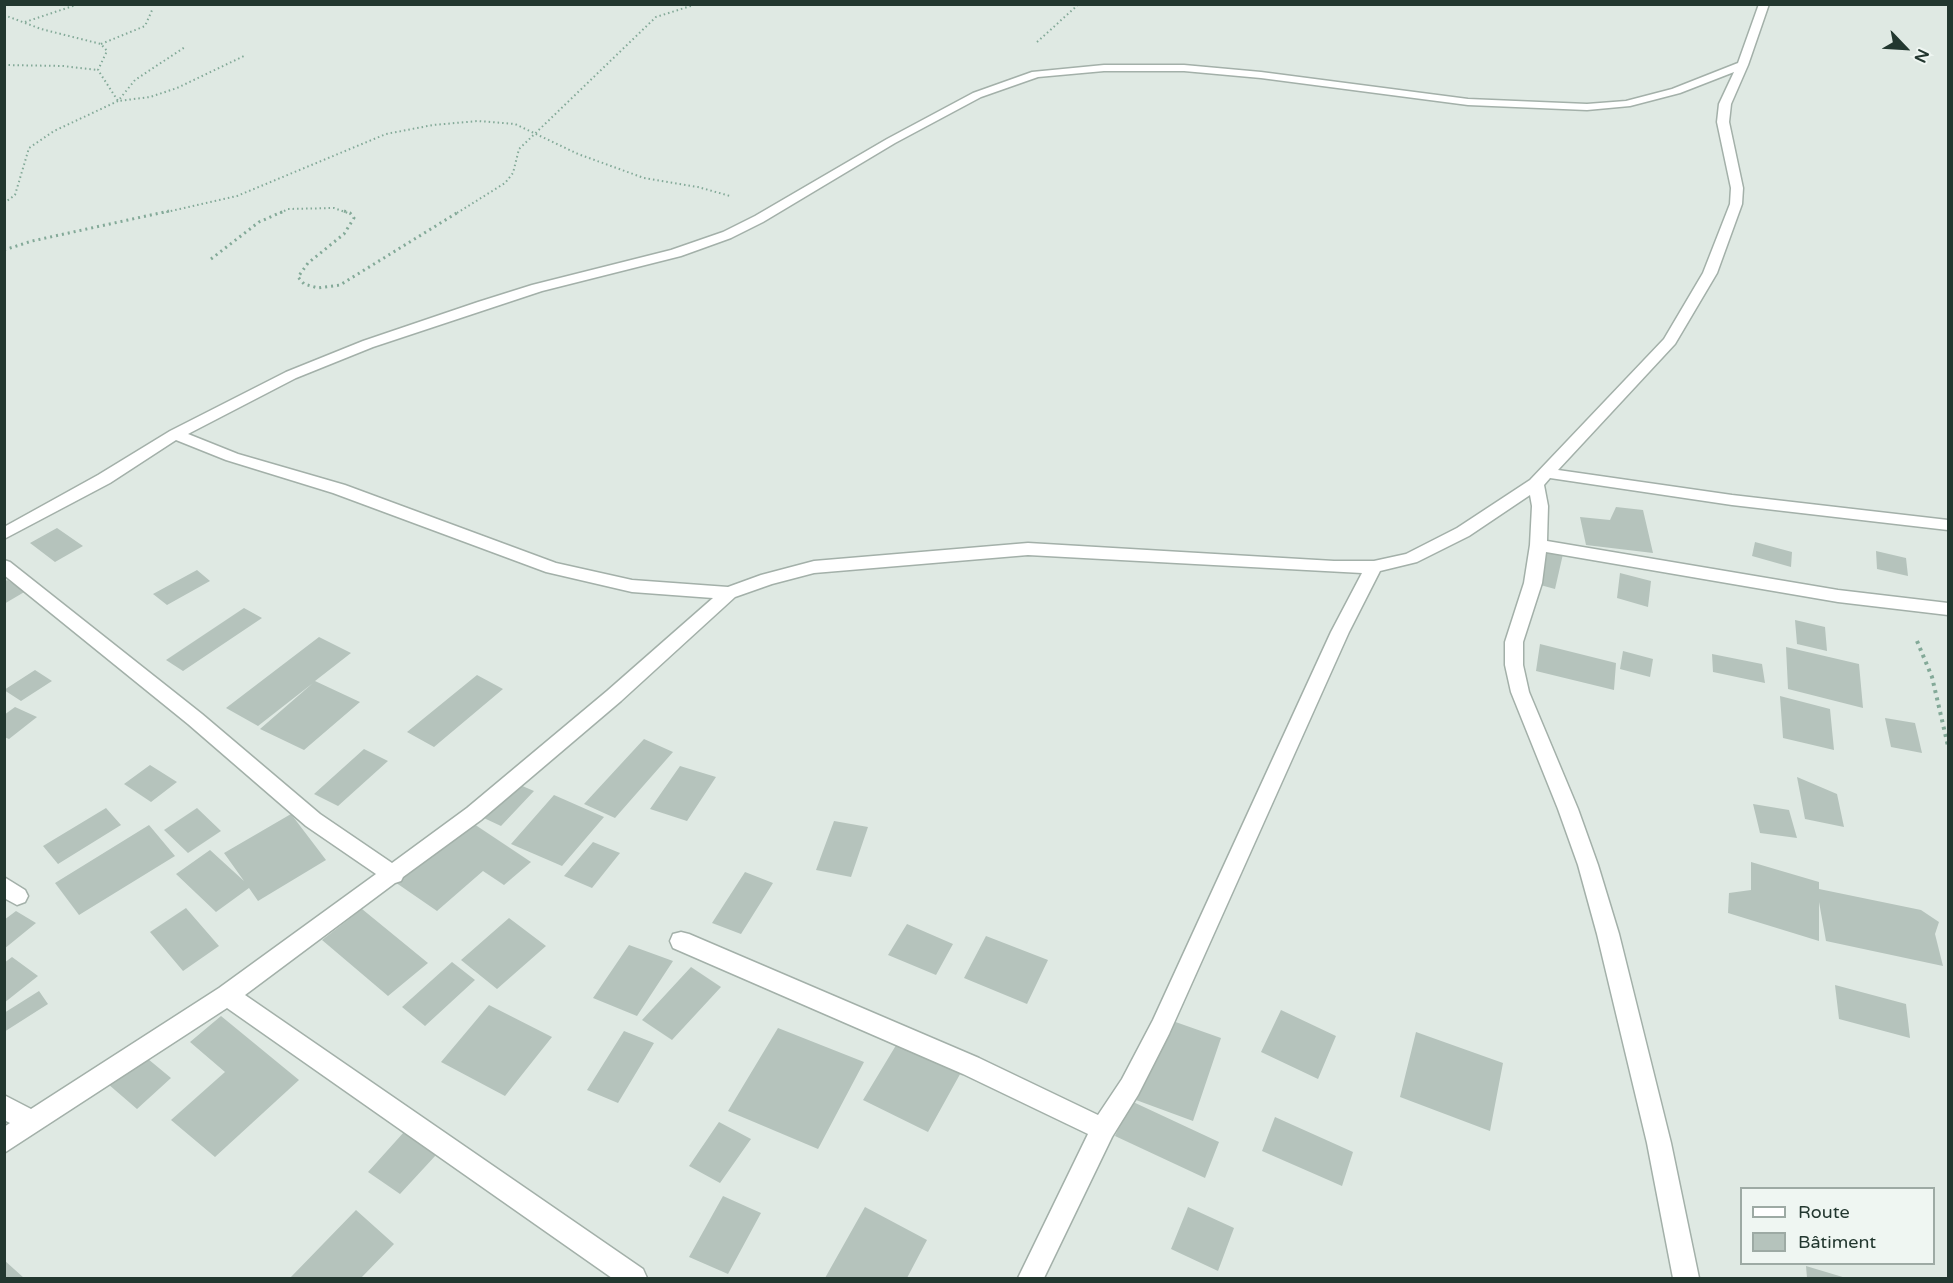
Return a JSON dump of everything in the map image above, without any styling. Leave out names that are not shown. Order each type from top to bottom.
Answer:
[{"type":"street","points":[[4,1141],[227,994],[394,875],[474,814],[614,696],[729,594],[767,579],[814,567],[1028,549],[1334,567],[1374,567],[1411,558],[1463,532],[1541,479],[1670,341],[1710,273],[1736,204],[1737,188],[1723,122],[1725,104],[1743,65],[1764,4]]},
{"type":"street","points":[[4,534],[85,490],[175,434],[291,375],[368,345],[537,288],[676,253],[727,235],[778,209],[891,141],[966,100],[1036,74],[1104,68],[1184,68],[1261,75],[1468,102],[1587,107],[1626,105],[1676,91],[1743,65]]},
{"type":"street","points":[[175,434],[232,457],[339,489],[411,514],[552,568],[632,586],[729,594]]},
{"type":"street","points":[[1541,479],[1948,525]]},
{"type":"street","points":[[1541,479],[1538,545],[1533,583],[1514,642],[1514,665],[1520,692],[1584,854],[1605,924],[1659,1143],[1686,1278]]},
{"type":"street","points":[[1538,545],[1899,605],[1948,609]]},
{"type":"street","points":[[4,566],[195,719],[313,820],[394,875]]},
{"type":"street","points":[[1031,1278],[1103,1129],[1130,1087],[1161,1027],[1310,697],[1374,567]]},
{"type":"street","points":[[681,941],[971,1066],[1103,1129]]},
{"type":"street","points":[[227,994],[634,1278]]},
{"type":"street","points":[[4,1106],[30,1122]]},
{"type":"path","points":[[24,22],[79,4]]},
{"type":"path","points":[[211,260],[259,222],[288,209],[334,208],[350,213],[354,218],[344,234],[308,263],[298,277],[304,284],[318,288],[340,285],[505,183],[513,173],[519,149],[656,17],[697,4]]},
{"type":"path","points":[[101,44],[145,26],[153,8]]},
{"type":"path","points":[[4,15],[101,44],[107,51],[98,70]]},
{"type":"path","points":[[118,101],[135,80],[185,47]]},
{"type":"path","points":[[4,203],[15,195],[29,148],[54,131],[118,101],[150,97],[177,88],[244,56]]},
{"type":"path","points":[[4,65],[52,65],[98,70]]},
{"type":"path","points":[[98,70],[118,101]]},
{"type":"path","points":[[4,250],[32,241],[237,196],[386,134],[433,125],[478,122],[515,124],[578,154],[644,178],[698,187],[778,209]]},
{"type":"path","points":[[1899,605],[1932,677],[1948,746]]},
{"type":"building","points":[[1616,507],[1643,510],[1653,553],[1586,545],[1580,517],[1610,520]]},
{"type":"building","points":[[57,528],[83,546],[55,562],[30,543]]},
{"type":"building","points":[[1755,542],[1792,552],[1791,567],[1752,556]]},
{"type":"building","points":[[1541,547],[1563,554],[1555,589],[1533,583]]},
{"type":"building","points":[[1876,551],[1906,558],[1908,576],[1877,569]]},
{"type":"building","points":[[197,570],[210,581],[167,605],[153,594]]},
{"type":"building","points":[[1620,573],[1651,581],[1648,607],[1617,598]]},
{"type":"building","points":[[7,580],[26,591],[4,604],[4,582]]},
{"type":"building","points":[[244,608],[262,618],[183,671],[166,660]]},
{"type":"building","points":[[1795,620],[1825,627],[1827,651],[1797,644]]},
{"type":"building","points":[[319,637],[351,653],[315,681],[360,702],[304,750],[260,729],[313,683],[258,726],[226,708]]},
{"type":"building","points":[[1540,644],[1616,663],[1614,690],[1536,671]]},
{"type":"building","points":[[1786,647],[1859,664],[1863,708],[1788,689]]},
{"type":"building","points":[[1623,651],[1653,659],[1650,677],[1620,669]]},
{"type":"building","points":[[1712,654],[1762,664],[1765,683],[1713,672]]},
{"type":"building","points":[[35,670],[52,681],[21,701],[4,690]]},
{"type":"building","points":[[477,675],[503,689],[434,747],[407,732]]},
{"type":"building","points":[[1780,696],[1830,709],[1834,750],[1783,738]]},
{"type":"building","points":[[15,707],[37,717],[9,739],[4,737],[4,715]]},
{"type":"building","points":[[1885,718],[1915,723],[1922,753],[1891,747]]},
{"type":"building","points":[[644,739],[673,752],[615,818],[584,804]]},
{"type":"building","points":[[364,749],[388,761],[338,806],[314,794]]},
{"type":"building","points":[[150,765],[177,782],[151,802],[124,784]]},
{"type":"building","points":[[680,766],[716,777],[687,821],[650,809]]},
{"type":"building","points":[[1797,777],[1837,794],[1844,827],[1805,819]]},
{"type":"building","points":[[506,779],[534,791],[501,826],[473,813]]},
{"type":"building","points":[[554,795],[604,817],[562,866],[511,844]]},
{"type":"building","points":[[1753,804],[1789,810],[1797,838],[1760,833]]},
{"type":"building","points":[[106,808],[121,825],[58,864],[43,846]]},
{"type":"building","points":[[197,808],[221,831],[188,853],[164,830]]},
{"type":"building","points":[[291,814],[326,860],[258,901],[249,888],[216,912],[176,874],[210,850],[244,881],[224,853]]},
{"type":"building","points":[[465,818],[531,862],[504,885],[483,871],[437,911],[392,880]]},
{"type":"building","points":[[834,821],[868,827],[851,877],[816,870]]},
{"type":"building","points":[[149,825],[175,856],[79,915],[55,883]]},
{"type":"building","points":[[593,842],[620,853],[592,888],[564,876]]},
{"type":"building","points":[[1751,862],[1819,882],[1819,889],[1921,910],[1939,922],[1935,934],[1943,966],[1826,941],[1819,902],[1819,941],[1728,913],[1729,893],[1751,890]]},
{"type":"building","points":[[745,872],[773,883],[741,934],[712,923]]},
{"type":"building","points":[[186,908],[219,946],[183,971],[150,932]]},
{"type":"building","points":[[362,909],[428,963],[388,996],[322,940]]},
{"type":"building","points":[[16,911],[36,923],[4,949],[4,920]]},
{"type":"building","points":[[509,918],[546,946],[497,989],[461,960]]},
{"type":"building","points":[[907,924],[953,944],[936,975],[888,955]]},
{"type":"building","points":[[986,936],[1048,960],[1027,1004],[964,978]]},
{"type":"building","points":[[629,945],[673,961],[637,1016],[593,998]]},
{"type":"building","points":[[12,957],[38,976],[4,1003],[4,963]]},
{"type":"building","points":[[452,962],[475,980],[425,1026],[402,1007]]},
{"type":"building","points":[[691,967],[721,987],[672,1040],[642,1020]]},
{"type":"building","points":[[1835,985],[1906,1004],[1910,1038],[1839,1019]]},
{"type":"building","points":[[39,991],[48,1004],[4,1032],[4,1013]]},
{"type":"building","points":[[489,1005],[552,1037],[505,1096],[441,1062]]},
{"type":"building","points":[[1281,1010],[1336,1036],[1318,1079],[1261,1052]]},
{"type":"building","points":[[221,1016],[299,1080],[215,1157],[171,1120],[225,1072],[190,1042]]},
{"type":"building","points":[[1167,1019],[1221,1038],[1193,1121],[1136,1100]]},
{"type":"building","points":[[778,1028],[864,1062],[818,1149],[728,1111]]},
{"type":"building","points":[[624,1031],[654,1043],[618,1103],[587,1090]]},
{"type":"building","points":[[1416,1032],[1503,1063],[1490,1131],[1400,1097]]},
{"type":"building","points":[[901,1037],[964,1067],[928,1132],[863,1100]]},
{"type":"building","points":[[142,1054],[171,1078],[137,1109],[108,1084]]},
{"type":"building","points":[[1131,1101],[1219,1142],[1205,1178],[1115,1136]]},
{"type":"building","points":[[1275,1117],[1353,1152],[1342,1186],[1262,1151]]},
{"type":"building","points":[[719,1122],[751,1139],[720,1183],[689,1166]]},
{"type":"building","points":[[404,1132],[436,1155],[400,1194],[368,1172]]},
{"type":"building","points":[[723,1196],[761,1213],[728,1274],[689,1257]]},
{"type":"building","points":[[865,1207],[927,1240],[907,1278],[825,1278]]},
{"type":"building","points":[[1188,1207],[1234,1228],[1218,1271],[1171,1249]]},
{"type":"building","points":[[356,1210],[394,1244],[361,1278],[290,1278]]},
{"type":"building","points":[[4,1260],[24,1278],[4,1278]]},
{"type":"building","points":[[1806,1266],[1846,1278],[1807,1278]]}]
